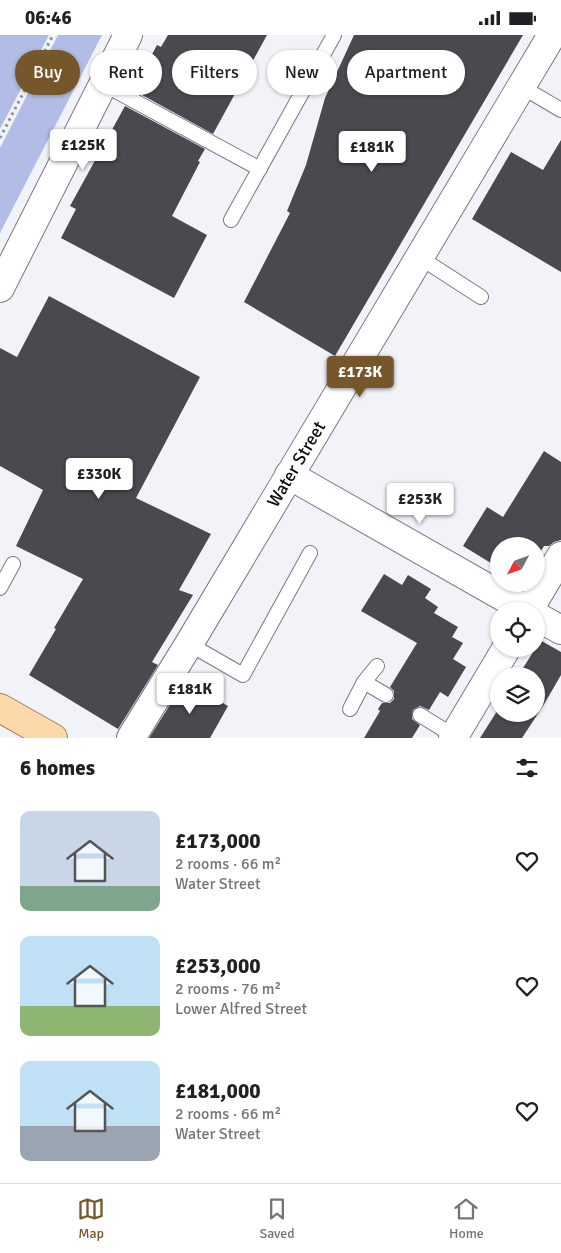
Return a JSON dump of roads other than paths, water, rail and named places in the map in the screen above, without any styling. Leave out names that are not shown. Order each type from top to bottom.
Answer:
[{"type":"main road","points":[[0,708],[53,738]]},
{"type":"street","points":[[120,50],[128,35]]},
{"type":"street","name":"Water Street","points":[[131,738],[190,644],[552,35]]},
{"type":"street","points":[[0,288],[97,95]]},
{"type":"street","points":[[289,475],[512,602]]},
{"type":"street","points":[[534,602],[561,557]]},
{"type":"street","points":[[545,621],[561,631]]},
{"type":"street","points":[[454,737],[501,657]]},
{"type":"lane","points":[[231,220],[334,35]]},
{"type":"lane","points":[[522,87],[561,110]]},
{"type":"lane","points":[[123,95],[260,169]]},
{"type":"lane","points":[[420,257],[481,297]]},
{"type":"lane","points":[[190,644],[243,675],[310,553]]},
{"type":"lane","points":[[0,588],[14,564]]},
{"type":"lane","points":[[350,709],[364,682],[377,666]]},
{"type":"lane","points":[[364,682],[386,695]]},
{"type":"lane","points":[[420,715],[454,737]]}]
